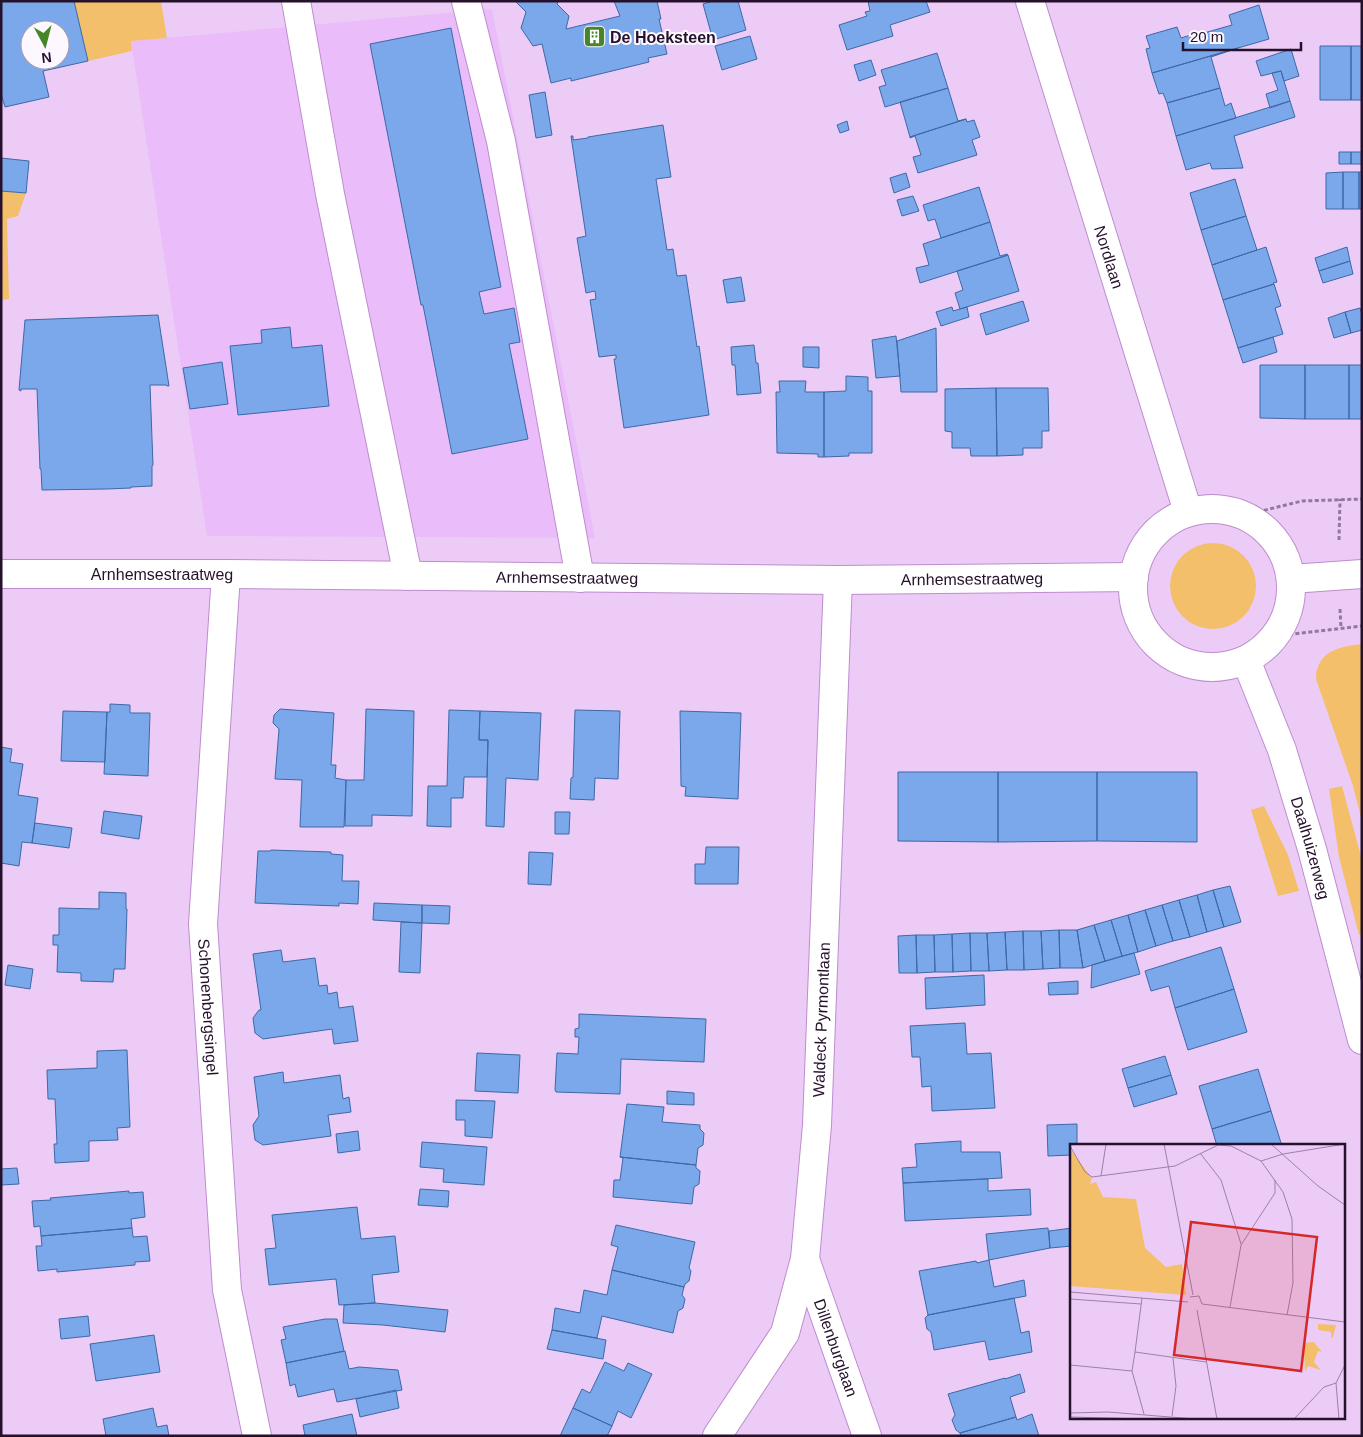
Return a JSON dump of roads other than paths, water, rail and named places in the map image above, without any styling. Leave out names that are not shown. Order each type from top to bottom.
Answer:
[{"type":"main road","points":[[296,1],[330,194],[408,576]]},
{"type":"main road","points":[[466,1],[501,141],[580,578]]},
{"type":"main road","name":"Nordlaan","points":[[1030,1],[1188,512]]},
{"type":"main road","points":[[1207,509],[1226,510],[1245,515],[1262,526],[1277,541],[1286,559],[1291,578],[1292,592],[1290,606],[1284,622],[1276,636],[1246,660],[1226,666],[1205,667],[1184,662],[1166,652],[1150,637],[1139,619],[1133,599],[1134,578],[1139,556],[1151,536],[1168,522],[1188,512],[1207,509]]},
{"type":"main road","name":"Arnhemsestraatweg","points":[[1,574],[226,574],[838,580],[1134,578]]},
{"type":"main road","name":"Schonenbergsingel","points":[[226,574],[203,924],[227,1290],[257,1436]]},
{"type":"main road","points":[[1291,578],[1362,574]]},
{"type":"main road","name":"Waldeck Pyrmontlaan","points":[[717,1436],[785,1333],[805,1259],[817,1125],[838,580]]},
{"type":"main road","name":"Daalhuizerweg","points":[[1246,660],[1282,750],[1293,786],[1312,849],[1362,1040]]},
{"type":"main road","name":"Dillenburglaan","points":[[805,1259],[867,1436]]},
{"type":"place","name":"De Hoeksteen","points":[[594,37]]}]
